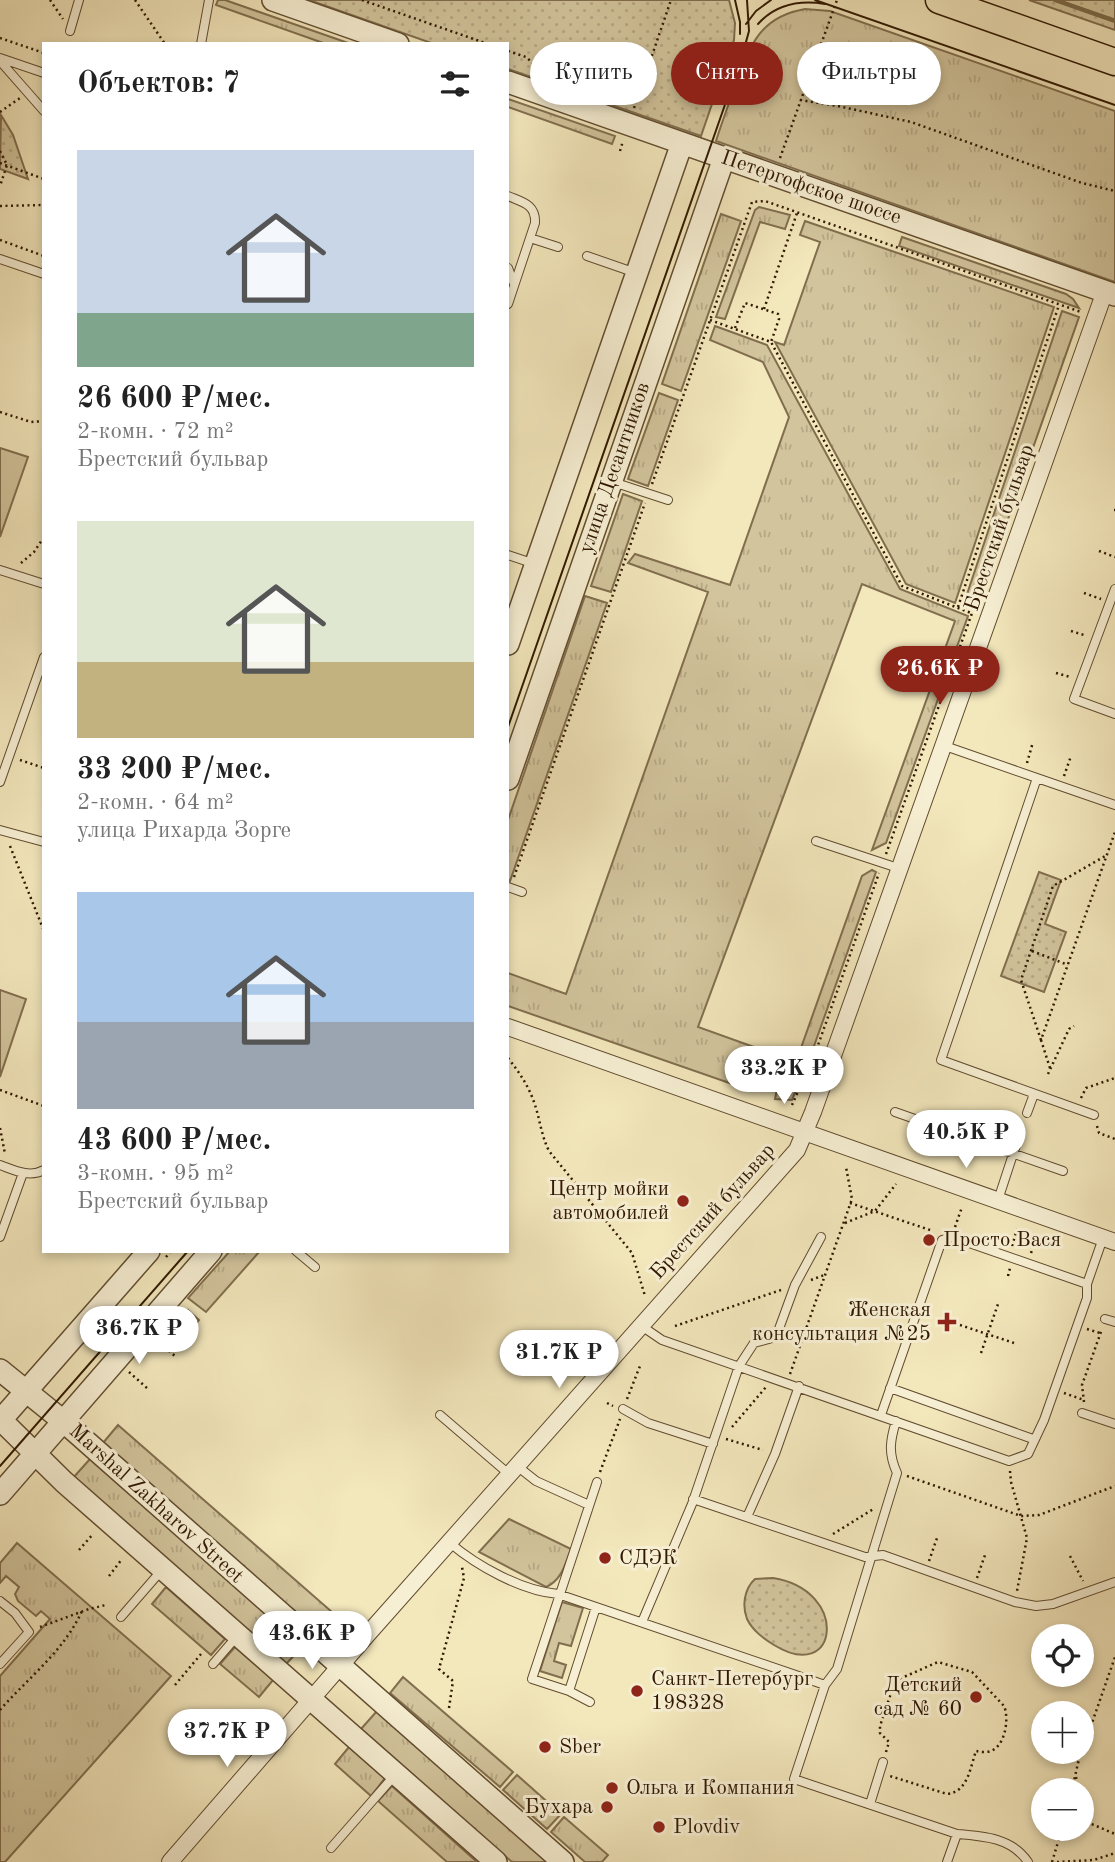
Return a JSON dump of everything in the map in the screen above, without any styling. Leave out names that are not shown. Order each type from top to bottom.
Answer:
[{"type":"main road","points":[[939,0],[1115,62]]},
{"type":"main road","points":[[989,0],[1115,44]]},
{"type":"street","points":[[273,0],[392,42]]},
{"type":"street","name":"Петергофское шоссе","points":[[509,82],[1110,293]]},
{"type":"street","name":"улица Десантников","points":[[509,642],[682,143]]},
{"type":"street","name":"улица Десантников","points":[[509,776],[724,158]]},
{"type":"street","name":"Брестский бульвар","points":[[170,1862],[640,1325],[797,1150],[1110,293]]},
{"type":"street","points":[[509,1027],[1109,1240]]},
{"type":"street","points":[[0,1420],[147,1253]]},
{"type":"street","points":[[0,1494],[209,1253]]},
{"type":"street","name":"Marshal Zakharov Street","points":[[0,1370],[62,1421],[563,1862]]},
{"type":"street","name":"Marshal Zakharov Street","points":[[0,1420],[64,1482],[496,1862]]},
{"type":"lane","points":[[70,31],[79,0]]},
{"type":"lane","points":[[201,42],[209,0]]},
{"type":"lane","points":[[0,59],[42,72]]},
{"type":"lane","points":[[0,59],[42,109]]},
{"type":"lane","points":[[509,197],[531,206],[536,214],[509,301]]},
{"type":"lane","points":[[530,238],[558,247]]},
{"type":"lane","points":[[587,256],[636,274]]},
{"type":"lane","points":[[0,259],[42,273]]},
{"type":"lane","points":[[509,271],[514,285]]},
{"type":"lane","points":[[610,481],[668,500]]},
{"type":"lane","points":[[509,555],[536,564]]},
{"type":"lane","points":[[0,570],[42,583]]},
{"type":"lane","points":[[1115,589],[1074,699],[1115,714]]},
{"type":"lane","points":[[0,782],[42,663]]},
{"type":"lane","points":[[945,746],[1115,805]]},
{"type":"lane","points":[[1037,778],[941,1060],[1094,1115]]},
{"type":"lane","points":[[2,831],[42,841]]},
{"type":"lane","points":[[816,841],[901,869]]},
{"type":"lane","points":[[510,885],[522,892]]},
{"type":"lane","points":[[1027,1113],[1034,1094]]},
{"type":"lane","points":[[895,1112],[1063,1171]]},
{"type":"lane","points":[[998,1200],[1017,1142]]},
{"type":"lane","points":[[4,1165],[23,1173],[38,1174],[42,1171]]},
{"type":"lane","points":[[0,1237],[2,1224],[23,1173]]},
{"type":"lane","points":[[642,1622],[693,1499],[739,1366],[754,1343],[776,1337],[795,1286],[821,1237]]},
{"type":"lane","points":[[881,1415],[942,1240],[952,1237],[1087,1284]]},
{"type":"lane","points":[[640,1325],[662,1340],[1009,1461],[1028,1454],[1044,1420],[1087,1298],[1087,1284],[1109,1240]]},
{"type":"lane","points":[[298,1253],[315,1267]]},
{"type":"lane","points":[[1105,1319],[1115,1322]]},
{"type":"lane","points":[[747,1517],[775,1454],[799,1387]]},
{"type":"lane","points":[[890,1388],[1033,1439]]},
{"type":"lane","points":[[623,1409],[648,1423],[713,1444]]},
{"type":"lane","points":[[1082,1413],[1115,1424]]},
{"type":"lane","points":[[440,1415],[513,1470],[589,1505]]},
{"type":"lane","points":[[896,1421],[889,1442],[890,1459],[897,1473],[837,1669],[825,1685],[794,1779],[957,1834],[985,1836],[1005,1842],[1020,1852],[1028,1862]]},
{"type":"lane","points":[[590,1702],[569,1690],[532,1679],[597,1482]]},
{"type":"lane","points":[[693,1499],[865,1557],[883,1555],[1015,1602],[1045,1605],[1115,1582]]},
{"type":"lane","points":[[450,1542],[468,1559],[539,1592],[558,1594],[825,1685]]},
{"type":"lane","points":[[121,1617],[163,1569]]},
{"type":"lane","points":[[0,1601],[29,1632],[0,1664]]},
{"type":"lane","points":[[569,1690],[596,1607]]},
{"type":"lane","points":[[213,1664],[238,1635]]},
{"type":"lane","points":[[870,1804],[883,1762]]},
{"type":"lane","points":[[331,1849],[396,1774]]},
{"type":"lane","points":[[947,1862],[957,1834]]},
{"type":"path","points":[[50,0],[70,31]]},
{"type":"path","points":[[135,0],[164,42]]},
{"type":"path","points":[[362,0],[482,42]]},
{"type":"path","points":[[509,51],[526,57],[538,68],[636,101],[671,0]]},
{"type":"path","points":[[822,42],[838,0]]},
{"type":"path","points":[[0,38],[42,52]]},
{"type":"path","points":[[0,112],[28,92]]},
{"type":"path","points":[[778,164],[798,105]]},
{"type":"path","points":[[832,105],[911,122],[1082,183],[1115,191]]},
{"type":"path","points":[[620,151],[624,138]]},
{"type":"path","points":[[0,151],[7,165],[0,186]]},
{"type":"path","points":[[0,163],[42,177]]},
{"type":"path","points":[[765,201],[768,190]]},
{"type":"path","points":[[650,487],[752,202],[765,201],[1081,312]]},
{"type":"path","points":[[0,206],[42,205]]},
{"type":"path","points":[[764,309],[797,213]]},
{"type":"path","points":[[0,240],[42,255]]},
{"type":"path","points":[[735,328],[745,303],[764,309],[779,316],[771,342]]},
{"type":"path","points":[[957,607],[1059,305]]},
{"type":"path","points":[[710,320],[771,342],[902,586],[977,615]]},
{"type":"path","points":[[0,412],[31,422],[42,421]]},
{"type":"path","points":[[510,885],[646,500]]},
{"type":"path","points":[[9,573],[34,552],[42,540]]},
{"type":"path","points":[[1099,551],[1115,557]]},
{"type":"path","points":[[1084,593],[1111,601]]},
{"type":"path","points":[[1071,631],[1096,640]]},
{"type":"path","points":[[1024,773],[1033,742]]},
{"type":"path","points":[[1060,786],[1071,756]]},
{"type":"path","points":[[9,757],[42,767]]},
{"type":"path","points":[[2,831],[42,926]]},
{"type":"path","points":[[1041,1040],[1115,832]]},
{"type":"path","points":[[1050,1068],[1021,980],[1053,886],[1107,855]]},
{"type":"path","points":[[1031,951],[1068,965]]},
{"type":"path","points":[[1048,1074],[1069,1029],[1074,1026]]},
{"type":"path","points":[[509,1059],[528,1087],[541,1134],[549,1151],[632,1253],[645,1297]]},
{"type":"path","points":[[1075,1108],[1086,1088],[1115,1078]]},
{"type":"path","points":[[0,1090],[42,1105]]},
{"type":"path","points":[[1094,1115],[1099,1133],[1115,1139]]},
{"type":"path","points":[[0,1128],[4,1165]]},
{"type":"path","points":[[787,1382],[850,1203],[846,1167]]},
{"type":"path","points":[[843,1224],[875,1211],[896,1184]]},
{"type":"path","points":[[850,1203],[936,1232],[942,1240]]},
{"type":"path","points":[[959,1215],[962,1207]]},
{"type":"path","points":[[1009,1254],[1018,1226]]},
{"type":"path","points":[[1028,1261],[1038,1233]]},
{"type":"path","points":[[675,1326],[754,1299]]},
{"type":"path","points":[[981,1353],[998,1304]]},
{"type":"path","points":[[1082,1413],[1082,1385],[1105,1319]]},
{"type":"path","points":[[960,1325],[1014,1343]]},
{"type":"path","points":[[156,1340],[175,1356]]},
{"type":"path","points":[[597,1482],[640,1366]]},
{"type":"path","points":[[129,1373],[147,1388]]},
{"type":"path","points":[[769,1383],[723,1438],[775,1454]]},
{"type":"path","points":[[1055,1390],[1084,1400]]},
{"type":"path","points":[[1009,1461],[1011,1482],[1027,1538],[1015,1602]]},
{"type":"path","points":[[897,1473],[1021,1516],[1039,1515],[1115,1486]]},
{"type":"path","points":[[831,1535],[875,1507]]},
{"type":"path","points":[[79,1550],[93,1534]]},
{"type":"path","points":[[926,1570],[937,1538]]},
{"type":"path","points":[[974,1587],[985,1555]]},
{"type":"path","points":[[1070,1556],[1088,1591]]},
{"type":"path","points":[[109,1576],[122,1559]]},
{"type":"path","points":[[449,1708],[453,1681],[439,1670],[464,1578],[462,1567]]},
{"type":"path","points":[[29,1632],[106,1605]]},
{"type":"path","points":[[0,1710],[59,1648],[75,1627],[82,1612]]},
{"type":"path","points":[[175,1685],[201,1654]]},
{"type":"path","points":[[1074,1778],[1115,1657]]},
{"type":"path","points":[[879,1773],[947,1794],[955,1793],[965,1783],[976,1751],[992,1751],[1001,1741],[1006,1712],[1004,1706],[972,1672],[945,1663],[932,1664],[903,1676],[893,1687],[880,1726],[880,1733],[889,1742],[883,1762]]},
{"type":"path","points":[[1075,1774],[1076,1778]]},
{"type":"path","points":[[1094,1825],[1115,1835]]},
{"type":"path","points":[[1059,1841],[1055,1862],[1094,1860],[1115,1853]]},
{"type":"green space","points":[[218,0],[225,0],[345,42],[320,42],[216,5]]},
{"type":"green space","points":[[309,0],[729,0],[735,23],[733,42],[671,42],[671,105],[712,105],[701,136],[612,105],[657,105],[657,42],[530,42],[530,77],[509,69],[509,42],[428,42]]},
{"type":"green space","points":[[1029,0],[1115,0],[1115,30]]},
{"type":"green space","points":[[805,9],[830,11],[918,42],[797,42],[797,105],[941,105],[941,50],[1115,111],[1115,282],[716,141],[728,105],[783,105],[783,42],[754,42],[767,26],[789,13]]},
{"type":"green space","points":[[509,99],[615,136],[612,144],[509,107]]},
{"type":"green space","points":[[1,115],[13,135],[28,179],[0,169]]},
{"type":"green space","points":[[759,207],[790,215],[785,229],[760,222],[725,319],[716,317],[755,210]]},
{"type":"green space","points":[[721,214],[741,221],[681,391],[662,384]]},
{"type":"green space","points":[[805,221],[1054,307],[955,603],[906,584],[775,342],[784,345],[820,242],[800,235]]},
{"type":"green space","points":[[902,237],[1066,294],[1079,308],[899,246]]},
{"type":"green space","points":[[1062,311],[1079,317],[976,610],[963,606]]},
{"type":"green space","points":[[715,326],[767,345],[900,589],[968,616],[886,843],[872,850],[955,621],[862,584],[698,1027],[796,1062],[862,876],[872,870],[876,872],[792,1100],[775,1099],[777,1089],[742,1077],[738,1086],[509,1006],[509,973],[566,994],[708,592],[628,563],[635,554],[730,585],[789,417],[763,362],[710,340]]},
{"type":"green space","points":[[659,393],[678,400],[648,486],[628,479]]},
{"type":"green space","points":[[0,448],[28,457],[0,537]]},
{"type":"green space","points":[[623,494],[642,501],[611,592],[591,586]]},
{"type":"green space","points":[[585,596],[607,603],[510,881],[509,817]]},
{"type":"green space","points":[[1039,872],[1061,880],[1045,924],[1066,932],[1044,992],[1001,976]]},
{"type":"green space","points":[[0,990],[26,999],[0,1077]]},
{"type":"green space","points":[[228,1253],[258,1253],[206,1312],[188,1298]]},
{"type":"green space","points":[[188,1310],[199,1320],[174,1349],[162,1339]]},
{"type":"green space","points":[[118,1425],[332,1612],[316,1630],[103,1443]]},
{"type":"green space","points":[[90,1459],[303,1646],[286,1664],[73,1478]]},
{"type":"green space","points":[[509,1519],[571,1549],[562,1571],[556,1580],[546,1587],[479,1552]]},
{"type":"green space","points":[[17,1543],[171,1676],[5,1862],[0,1862],[0,1676],[50,1619],[41,1611],[36,1616],[18,1601],[15,1594],[19,1587],[6,1576],[0,1583],[0,1563]]},
{"type":"green space","points":[[773,1578],[798,1586],[815,1599],[824,1615],[827,1631],[823,1645],[812,1653],[796,1654],[774,1645],[755,1631],[747,1619],[745,1598],[751,1583],[755,1579]]},
{"type":"green space","points":[[166,1587],[225,1639],[211,1655],[152,1604]]},
{"type":"green space","points":[[562,1602],[583,1608],[571,1646],[559,1643],[554,1661],[566,1665],[562,1678],[540,1671]]},
{"type":"green space","points":[[235,1647],[273,1680],[259,1697],[220,1664]]},
{"type":"green space","points":[[403,1677],[513,1772],[500,1787],[390,1693]]},
{"type":"green space","points":[[377,1711],[548,1862],[512,1862],[361,1729]]},
{"type":"green space","points":[[349,1747],[385,1778],[371,1796],[335,1764]]},
{"type":"green space","points":[[517,1775],[561,1814],[547,1829],[503,1790]]},
{"type":"green space","points":[[391,1787],[477,1862],[447,1862],[378,1801]]},
{"type":"green space","points":[[564,1817],[608,1855],[602,1862],[585,1862],[551,1832]]},
{"type":"waterway","points":[[1055,0],[1115,21]]},
{"type":"tram line","points":[[735,0],[740,34]]},
{"type":"tram line","points":[[509,724],[743,53],[749,31],[747,0]]},
{"type":"tram line","points":[[746,24],[756,11],[771,0]]},
{"type":"tram line","points":[[815,0],[1115,105]]},
{"type":"tram line","points":[[758,24],[773,12],[789,5],[825,4]]},
{"type":"tram line","points":[[0,1466],[186,1253]]},
{"type":"place","name":"Центр мойки автомобилей","points":[[683,1201]]},
{"type":"place","name":"Просто Вася","points":[[929,1240]]},
{"type":"place","name":"Женская консультация №25","points":[[947,1322]]},
{"type":"place","name":"СДЭК","points":[[605,1558]]},
{"type":"place","name":"Санкт-Петербург 198328","points":[[637,1691]]},
{"type":"place","name":"Детский сад № 60","points":[[976,1697]]},
{"type":"place","name":"Sber","points":[[545,1747]]},
{"type":"place","name":"Ольга и Компания","points":[[612,1788]]},
{"type":"place","name":"Бухара","points":[[607,1807]]},
{"type":"place","name":"Plovdiv","points":[[659,1827]]}]
